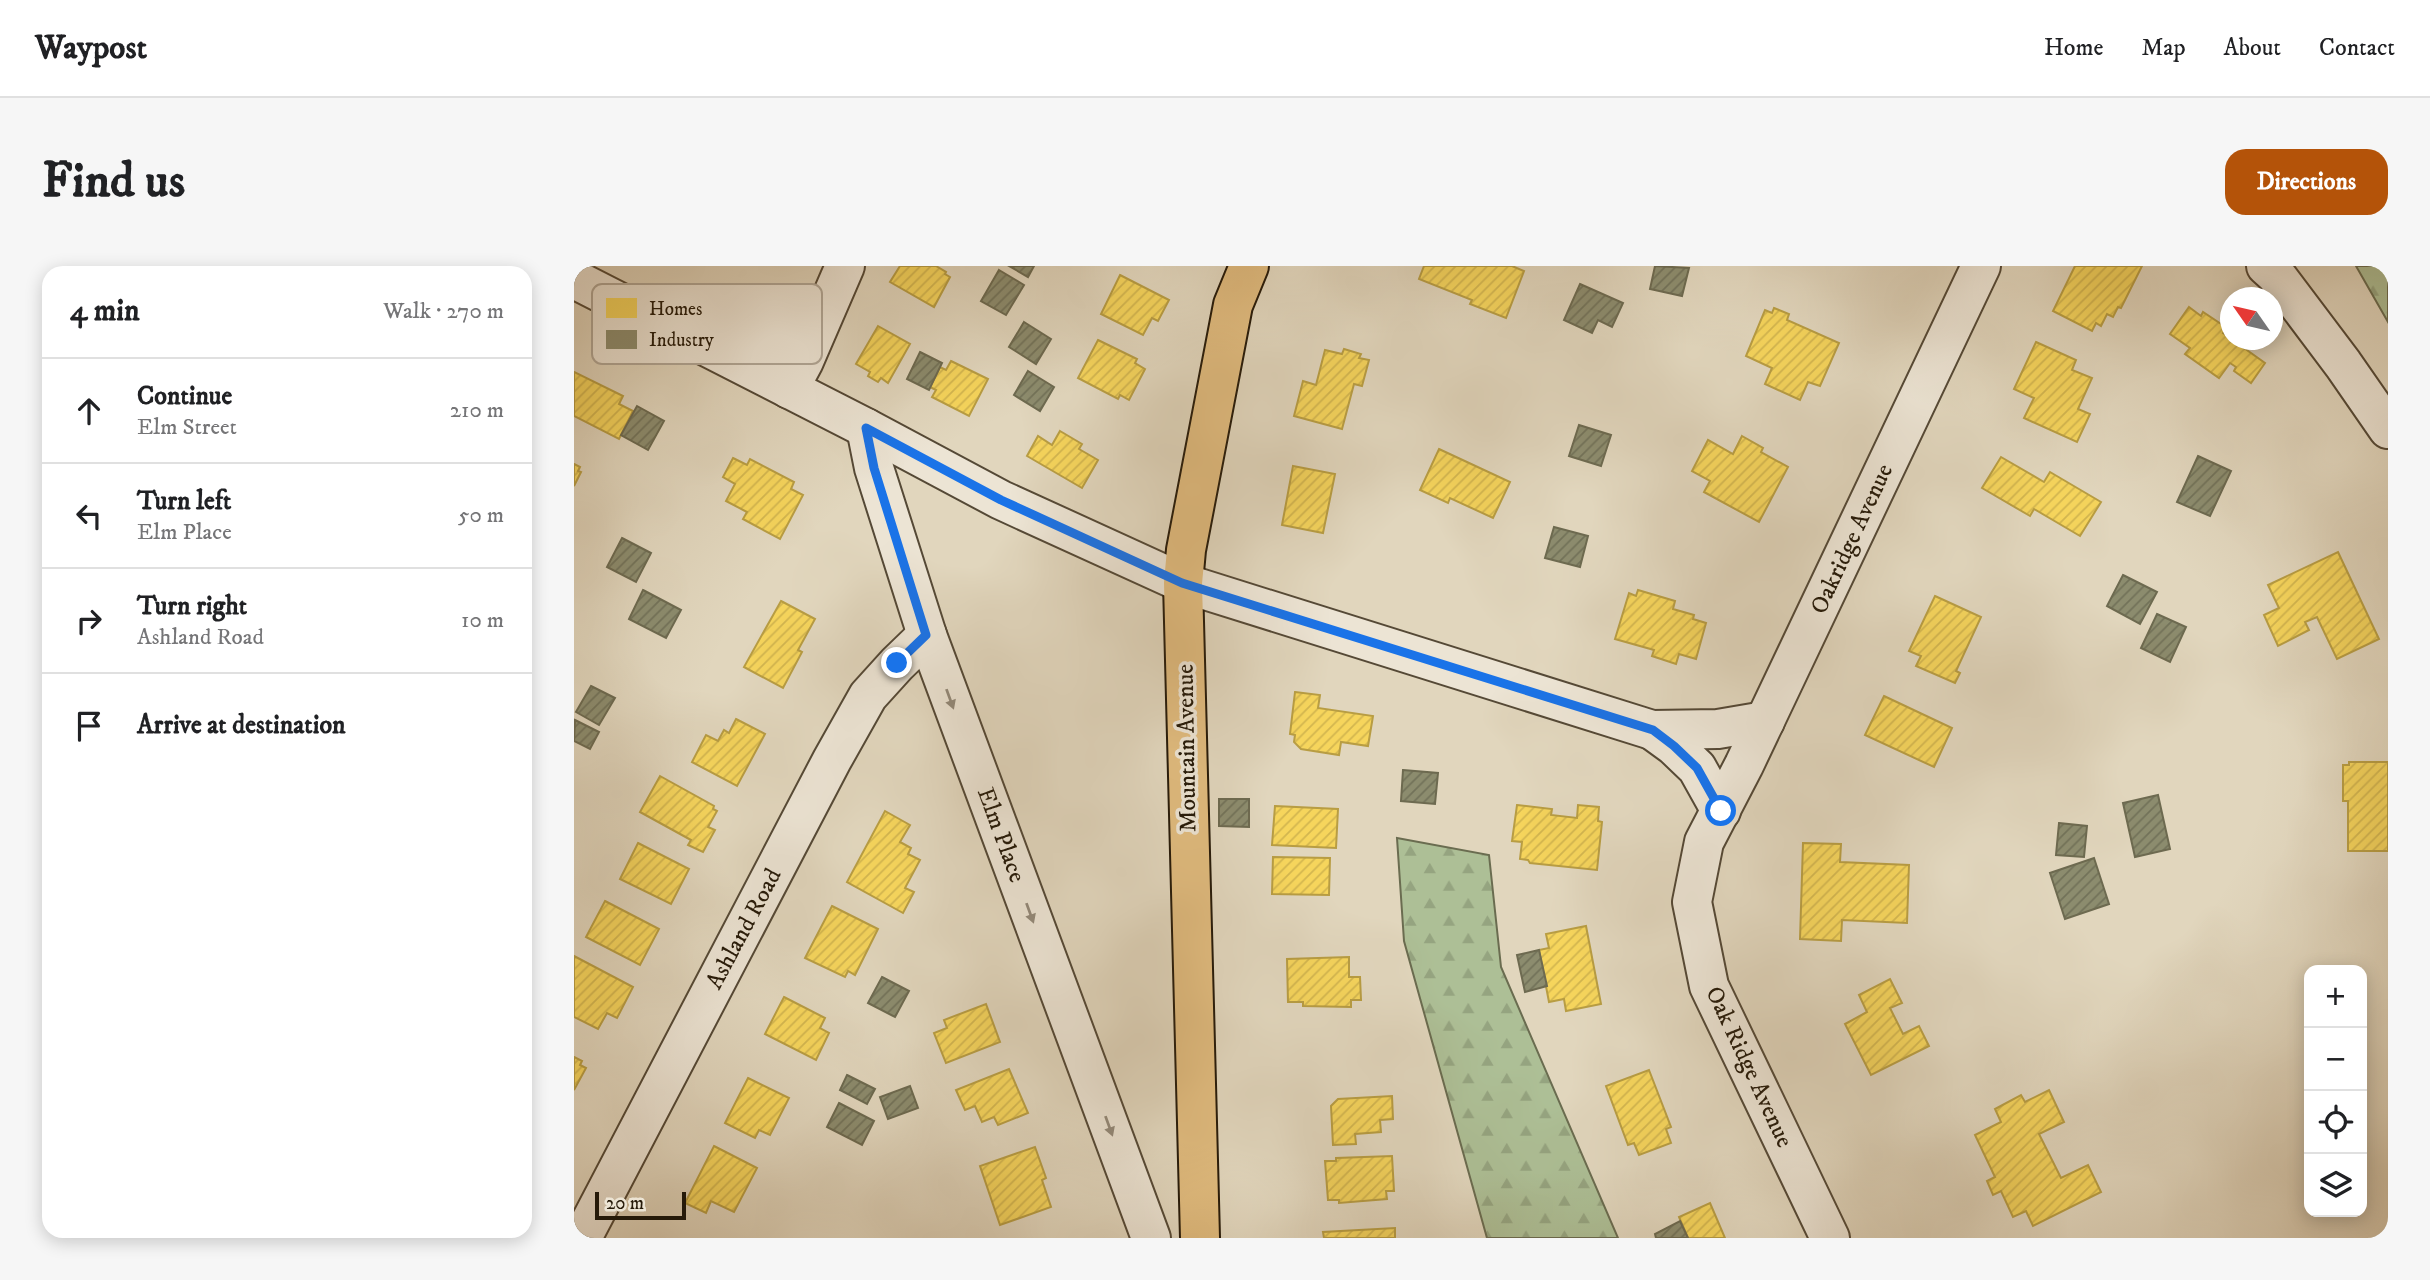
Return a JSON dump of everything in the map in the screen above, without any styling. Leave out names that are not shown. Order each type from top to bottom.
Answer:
[{"type":"main road","name":"Mountain Avenue","points":[[1200,1238],[1182,583],[1193,509],[1233,306],[1249,266]]},
{"type":"street","points":[[822,319],[845,266]]},
{"type":"street","name":"Oakridge Avenue","points":[[1721,811],[1981,266]]},
{"type":"street","points":[[2266,266],[2276,275],[2343,364],[2388,429]]},
{"type":"street","points":[[574,279],[592,288]]},
{"type":"street","points":[[740,364],[1001,500],[1182,583],[1653,730],[1718,729],[1765,721]]},
{"type":"street","points":[[789,389],[802,364]]},
{"type":"street","name":"Elm Place","points":[[866,428],[874,468],[926,635],[1151,1238]]},
{"type":"street","name":"Ashland Road","points":[[582,1238],[868,696],[926,635]]},
{"type":"street","points":[[1653,730],[1697,768],[1721,811]]},
{"type":"street","name":"Oak Ridge Avenue","points":[[1721,811],[1704,842],[1692,902],[1709,986],[1830,1238]]},
{"type":"green space","points":[[2356,266],[2388,266],[2388,322]]},
{"type":"green space","points":[[1397,838],[1489,855],[1501,967],[1618,1238],[1487,1238],[1404,941]]},
{"type":"building: Homes","points":[[900,266],[936,266],[946,272],[950,277],[934,307],[890,282]]},
{"type":"building: Homes","points":[[1424,266],[1512,266],[1524,271],[1506,318],[1470,304],[1472,300],[1419,279]]},
{"type":"building: Homes","points":[[2075,266],[2142,266],[2121,308],[2118,307],[2113,317],[2107,314],[2101,326],[2096,323],[2092,331],[2053,311]]},
{"type":"building: Homes","points":[[1120,275],[1169,300],[1158,321],[1152,318],[1143,335],[1101,314]]},
{"type":"building: Homes","points":[[2189,307],[2201,316],[2203,312],[2220,323],[2220,350],[2247,350],[2265,363],[2251,383],[2234,371],[2236,367],[2230,363],[2219,378],[2185,354],[2190,348],[2170,334]]},
{"type":"building: Homes","points":[[1774,308],[1789,314],[1787,320],[1839,343],[1820,386],[1808,382],[1800,400],[1765,384],[1772,368],[1746,356],[1765,310],[1772,313]]},
{"type":"building: Homes","points":[[878,326],[910,344],[888,383],[881,378],[878,382],[868,376],[870,372],[856,364]]},
{"type":"building: Homes","points":[[1098,340],[1137,359],[1135,363],[1145,369],[1129,400],[1120,395],[1118,399],[1078,378]]},
{"type":"building: Homes","points":[[2036,342],[2076,360],[2072,370],[2092,378],[2078,409],[2090,414],[2077,442],[2024,418],[2034,398],[2014,389]]},
{"type":"building: Homes","points":[[1344,349],[1361,354],[1359,358],[1369,360],[1362,386],[1354,384],[1342,429],[1294,416],[1303,381],[1316,385],[1325,350],[1342,354]]},
{"type":"building: Homes","points":[[951,361],[988,379],[969,416],[932,397],[936,390],[930,387],[940,367],[946,370]]},
{"type":"building: Homes","points":[[574,372],[623,396],[619,404],[633,411],[619,439],[574,416]]},
{"type":"building: Homes","points":[[1060,431],[1082,444],[1079,449],[1098,460],[1082,488],[1027,456],[1038,436],[1052,445]]},
{"type":"building: Homes","points":[[1742,436],[1763,448],[1761,452],[1788,467],[1759,522],[1704,492],[1710,481],[1692,471],[1708,440],[1733,454]]},
{"type":"building: Homes","points":[[1439,449],[1510,482],[1493,518],[1450,498],[1448,503],[1420,490]]},
{"type":"building: Homes","points":[[2001,457],[2044,482],[2050,472],[2101,502],[2080,536],[2034,509],[2030,516],[1982,488]]},
{"type":"building: Homes","points":[[733,458],[747,465],[750,459],[794,482],[791,489],[803,495],[780,539],[743,519],[747,512],[726,501],[735,484],[723,477]]},
{"type":"building: Homes","points":[[574,464],[580,467],[578,471],[581,472],[574,486]]},
{"type":"building: Homes","points":[[1293,466],[1335,474],[1323,533],[1282,525]]},
{"type":"building: Homes","points":[[2338,552],[2379,639],[2337,659],[2317,617],[2305,622],[2309,630],[2278,646],[2264,615],[2279,608],[2268,585]]},
{"type":"building: Homes","points":[[1638,590],[1675,601],[1673,609],[1694,615],[1693,619],[1706,623],[1696,659],[1679,654],[1676,664],[1652,656],[1654,650],[1615,639],[1629,593],[1636,596]]},
{"type":"building: Homes","points":[[1935,596],[1981,617],[1956,671],[1960,673],[1955,683],[1916,666],[1921,656],[1909,651]]},
{"type":"building: Homes","points":[[781,601],[815,619],[798,650],[802,652],[783,688],[744,667]]},
{"type":"building: Homes","points":[[1295,692],[1320,695],[1318,708],[1373,716],[1368,746],[1341,742],[1339,755],[1301,749],[1294,742],[1295,735],[1290,734]]},
{"type":"building: Homes","points":[[1884,696],[1952,728],[1934,767],[1865,735]]},
{"type":"building: Homes","points":[[736,719],[765,734],[737,786],[692,762],[706,735],[718,741],[724,730],[729,733]]},
{"type":"building: Homes","points":[[2349,762],[2388,762],[2388,851],[2348,851],[2348,801],[2343,801],[2343,765],[2349,765]]},
{"type":"building: Homes","points":[[660,776],[714,806],[713,809],[717,811],[708,827],[715,830],[703,852],[688,845],[691,840],[640,812]]},
{"type":"building: Homes","points":[[1517,805],[1552,809],[1551,815],[1577,818],[1578,805],[1599,807],[1598,821],[1602,822],[1597,870],[1530,863],[1520,859],[1522,842],[1512,841]]},
{"type":"building: Homes","points":[[1275,806],[1338,809],[1336,848],[1272,845]]},
{"type":"building: Homes","points":[[885,811],[910,825],[900,842],[911,848],[908,854],[920,860],[905,888],[914,892],[903,913],[847,882]]},
{"type":"building: Homes","points":[[638,843],[689,869],[671,904],[620,879]]},
{"type":"building: Homes","points":[[1803,843],[1841,844],[1840,862],[1909,865],[1907,923],[1842,920],[1841,941],[1800,939]]},
{"type":"building: Homes","points":[[1273,857],[1330,858],[1329,895],[1272,894]]},
{"type":"building: Homes","points":[[605,901],[659,929],[640,965],[586,937]]},
{"type":"building: Homes","points":[[832,906],[878,929],[855,975],[848,971],[845,977],[805,958]]},
{"type":"building: Homes","points":[[1586,926],[1601,1004],[1566,1011],[1564,999],[1549,1002],[1539,950],[1549,948],[1546,934]]},
{"type":"building: Homes","points":[[574,956],[633,987],[617,1018],[607,1013],[598,1029],[574,1017]]},
{"type":"building: Homes","points":[[1349,957],[1349,977],[1360,977],[1361,1000],[1351,1000],[1351,1007],[1303,1006],[1303,1002],[1288,1002],[1287,959]]},
{"type":"building: Homes","points":[[1890,979],[1902,1003],[1890,1008],[1903,1034],[1919,1026],[1929,1046],[1871,1075],[1845,1024],[1867,1012],[1859,995]]},
{"type":"building: Homes","points":[[784,997],[825,1018],[820,1028],[829,1033],[816,1060],[765,1034]]},
{"type":"building: Homes","points":[[986,1004],[1000,1042],[946,1063],[934,1033],[947,1028],[944,1020]]},
{"type":"building: Homes","points":[[574,1057],[582,1061],[580,1065],[586,1068],[574,1090]]},
{"type":"building: Homes","points":[[1009,1069],[1028,1113],[998,1125],[994,1117],[982,1122],[975,1106],[965,1110],[956,1090]]},
{"type":"building: Homes","points":[[1649,1070],[1671,1127],[1666,1129],[1671,1143],[1639,1155],[1634,1143],[1628,1145],[1606,1086]]},
{"type":"building: Homes","points":[[748,1078],[789,1098],[770,1135],[759,1130],[755,1138],[725,1123]]},
{"type":"building: Homes","points":[[2049,1090],[2064,1122],[2039,1134],[2061,1178],[2088,1165],[2101,1192],[2033,1226],[2026,1211],[2013,1217],[2001,1191],[1993,1195],[1987,1181],[1995,1177],[1975,1135],[2001,1122],[1995,1109],[2021,1095],[2025,1102]]},
{"type":"building: Homes","points":[[1392,1096],[1393,1119],[1380,1120],[1381,1132],[1355,1134],[1356,1144],[1333,1145],[1331,1106],[1338,1099]]},
{"type":"building: Homes","points":[[714,1146],[757,1168],[734,1212],[711,1201],[706,1213],[685,1203]]},
{"type":"building: Homes","points":[[1035,1147],[1046,1178],[1042,1180],[1051,1207],[1000,1225],[980,1166]]},
{"type":"building: Homes","points":[[1392,1156],[1394,1191],[1386,1191],[1387,1199],[1339,1203],[1339,1200],[1328,1200],[1325,1161],[1336,1161],[1336,1158]]},
{"type":"building: Homes","points":[[1710,1203],[1725,1238],[1688,1238],[1679,1217]]},
{"type":"building: Homes","points":[[1395,1228],[1395,1238],[1324,1238],[1323,1232]]},
{"type":"building: Industry","points":[[1009,266],[1034,266],[1028,277]]},
{"type":"building: Industry","points":[[1655,266],[1689,268],[1682,296],[1650,289]]},
{"type":"building: Industry","points":[[999,270],[1024,285],[1006,315],[981,301]]},
{"type":"building: Industry","points":[[1580,284],[1623,303],[1612,327],[1598,320],[1592,333],[1564,320]]},
{"type":"building: Industry","points":[[1024,322],[1051,339],[1036,364],[1009,347]]},
{"type":"building: Industry","points":[[920,352],[942,363],[929,390],[907,379]]},
{"type":"building: Industry","points":[[1028,371],[1054,387],[1040,411],[1014,395]]},
{"type":"building: Industry","points":[[637,406],[664,421],[648,450],[621,435]]},
{"type":"building: Industry","points":[[1579,425],[1611,435],[1601,466],[1569,456]]},
{"type":"building: Industry","points":[[2198,456],[2231,471],[2210,516],[2177,502]]},
{"type":"building: Industry","points":[[1554,527],[1588,536],[1580,567],[1545,558]]},
{"type":"building: Industry","points":[[622,538],[651,553],[636,582],[607,567]]},
{"type":"building: Industry","points":[[2123,575],[2157,592],[2140,624],[2107,606]]},
{"type":"building: Industry","points":[[643,590],[681,610],[666,638],[629,619]]},
{"type":"building: Industry","points":[[2157,614],[2186,627],[2170,662],[2141,648]]},
{"type":"building: Industry","points":[[591,686],[615,698],[599,725],[576,712]]},
{"type":"building: Industry","points":[[575,720],[599,732],[590,749],[574,741]]},
{"type":"building: Industry","points":[[1403,770],[1438,773],[1435,804],[1401,801]]},
{"type":"building: Industry","points":[[2158,795],[2170,849],[2135,857],[2123,803]]},
{"type":"building: Industry","points":[[1219,799],[1249,799],[1249,827],[1219,826]]},
{"type":"building: Industry","points":[[2059,823],[2087,826],[2084,857],[2056,855]]},
{"type":"building: Industry","points":[[2094,858],[2109,904],[2065,919],[2050,873]]},
{"type":"building: Industry","points":[[1539,950],[1547,986],[1525,992],[1517,955]]},
{"type":"building: Industry","points":[[882,977],[909,991],[895,1017],[868,1003]]},
{"type":"building: Industry","points":[[847,1075],[875,1089],[867,1104],[840,1090]]},
{"type":"building: Industry","points":[[910,1086],[918,1108],[888,1119],[880,1097]]},
{"type":"building: Industry","points":[[839,1103],[874,1121],[862,1145],[827,1127]]},
{"type":"building: Industry","points":[[1680,1221],[1688,1238],[1656,1238],[1655,1234]]},
{"type":"route","points":[[897,663],[926,635],[874,468],[866,428],[1001,500],[1182,583],[1653,730],[1697,768],[1721,811]]}]
